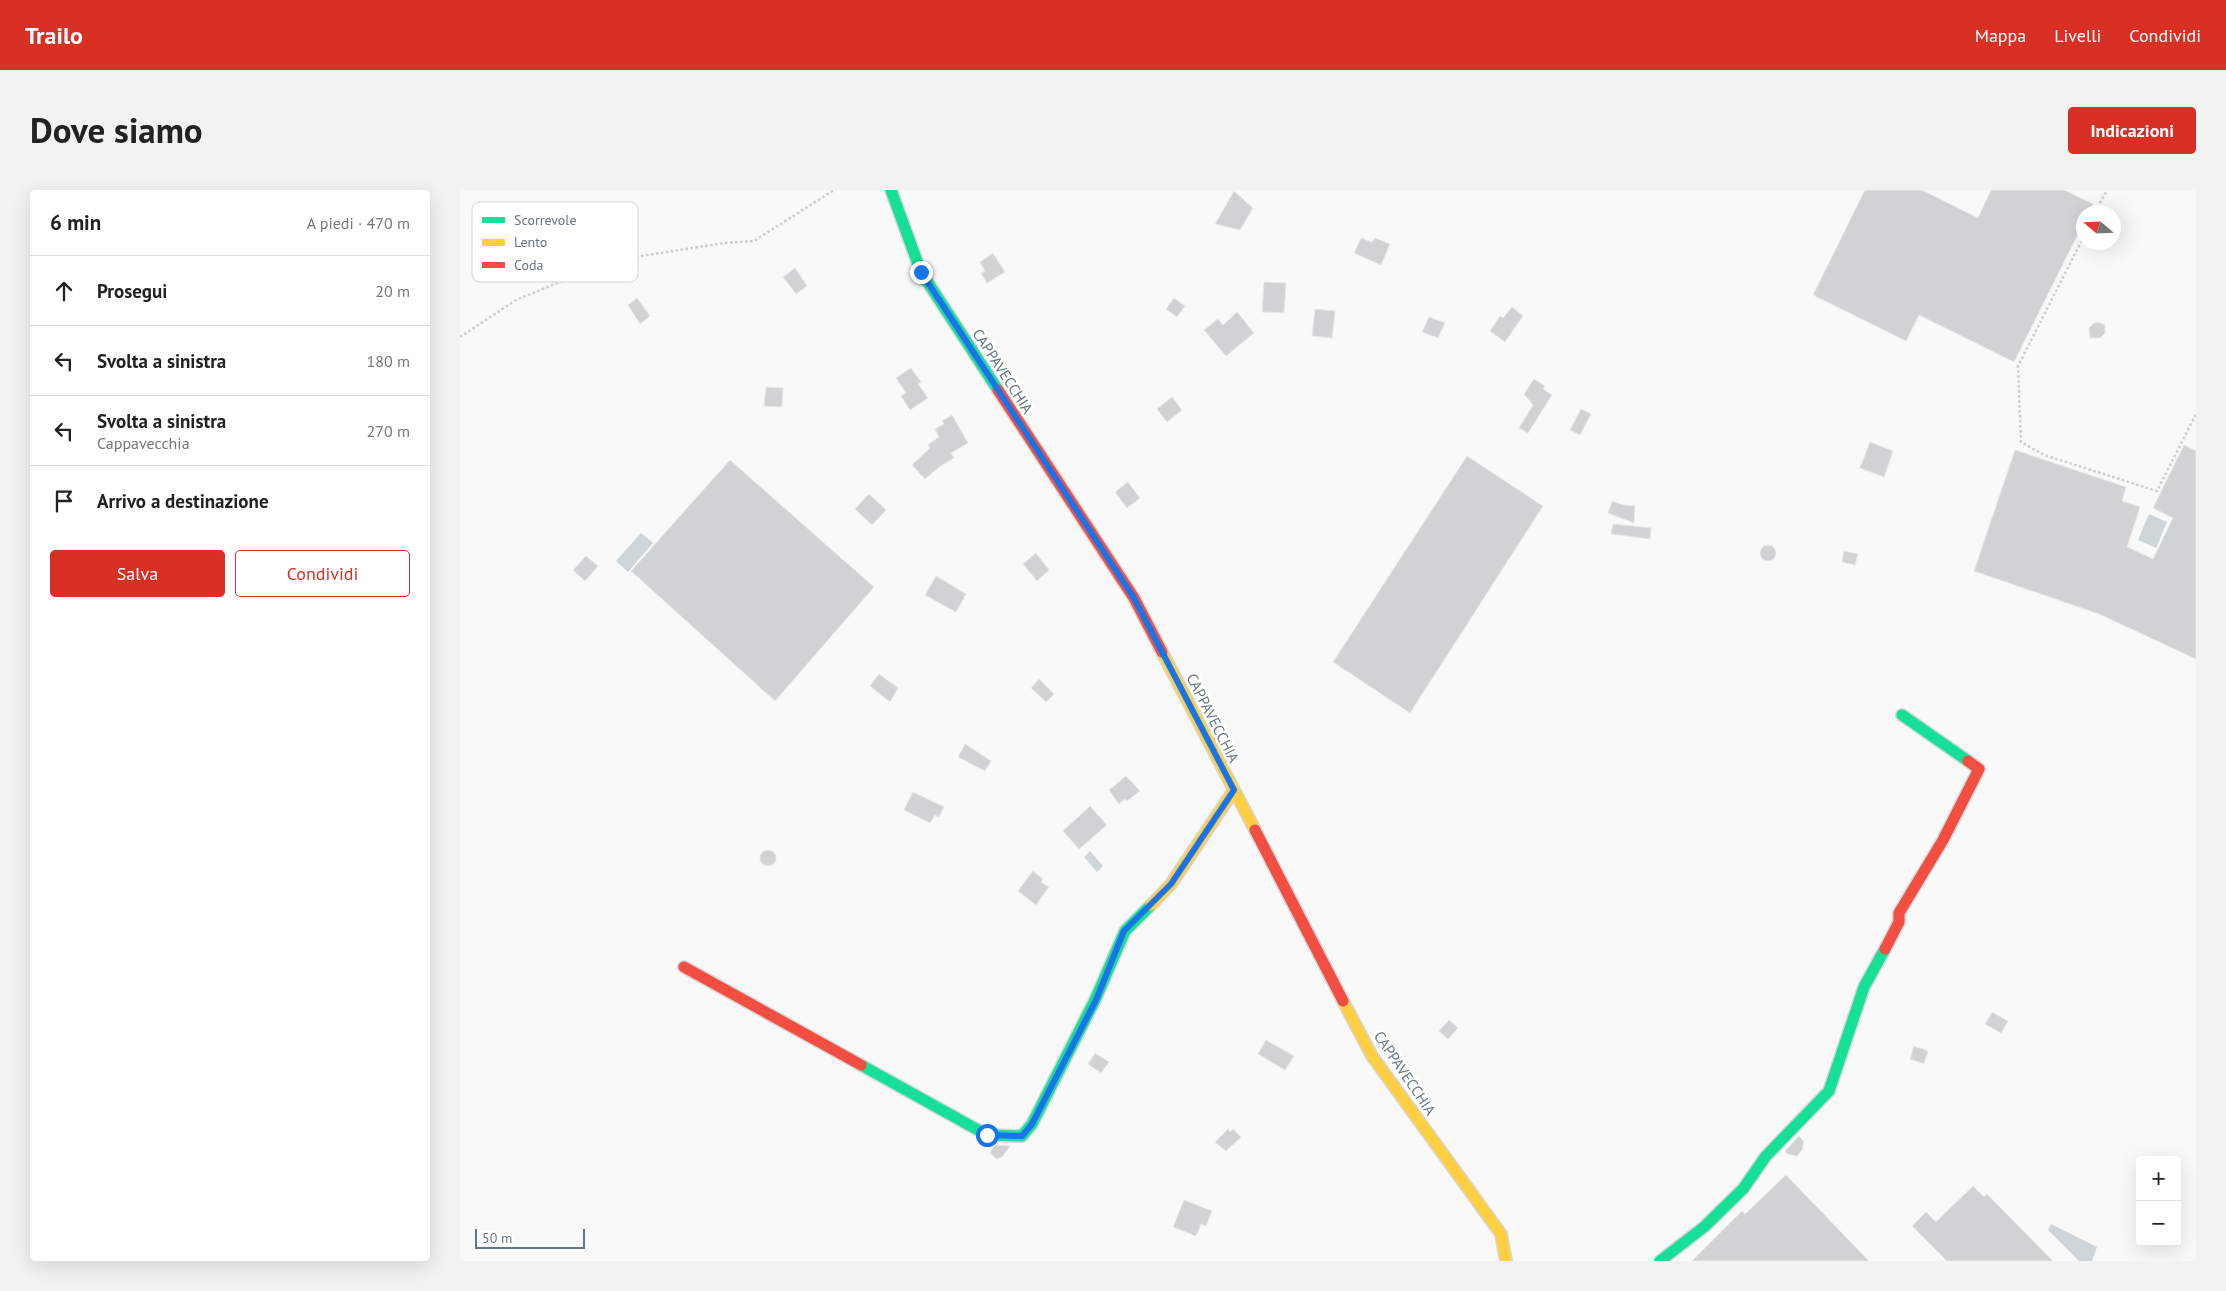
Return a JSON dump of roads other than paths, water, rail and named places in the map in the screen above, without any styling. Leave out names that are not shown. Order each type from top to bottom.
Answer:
[{"type":"street","name":"CAPPAVECCHIA","points":[[891,190],[921,272],[1134,598],[1372,1056],[1501,1234],[1506,1261]]},
{"type":"street","points":[[1660,1261],[1704,1227],[1743,1189],[1766,1156],[1828,1090],[1864,987],[1899,922],[1899,913],[1943,840],[1979,769],[1902,715]]},
{"type":"street","points":[[684,967],[987,1135],[1022,1136],[1032,1124],[1096,1000],[1124,931],[1171,884],[1234,790]]}]
